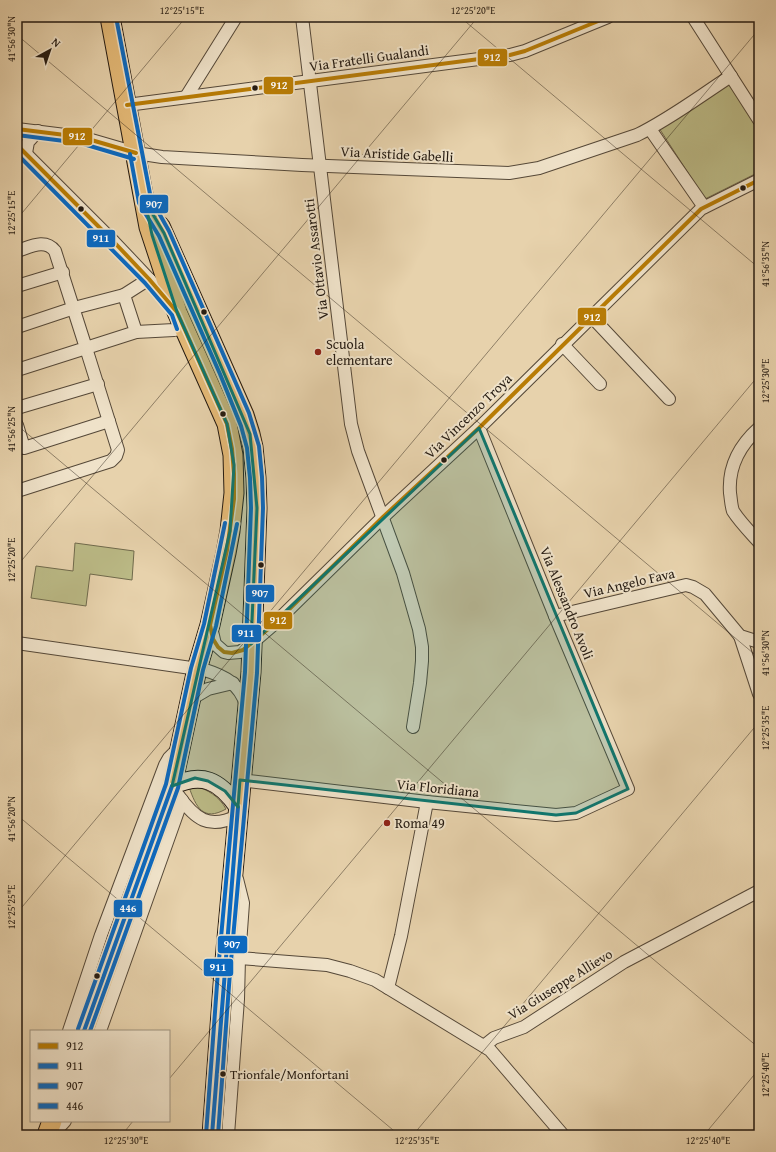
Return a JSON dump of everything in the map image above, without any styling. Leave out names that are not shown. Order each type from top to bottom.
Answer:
[{"type":"main road","points":[[110,17],[152,235],[181,320],[227,424],[233,460],[234,493],[230,531],[210,625],[197,669],[181,747],[177,793]]},
{"type":"main road","points":[[145,201],[164,233],[226,372],[250,434],[256,478],[257,508],[248,710],[240,780],[212,1135]]},
{"type":"main road","points":[[84,1030],[177,793],[186,780],[195,778],[208,781],[226,791],[238,811]]},
{"type":"main road","points":[[47,1135],[52,1122]]},
{"type":"street","points":[[186,97],[236,17]]},
{"type":"street","name":"Via Ottavio Assarotti","points":[[302,17],[351,424],[358,451],[404,573],[415,611],[422,646],[420,683],[413,727]]},
{"type":"street","name":"Via Fratelli Gualandi","points":[[127,105],[310,82],[520,53],[608,17]]},
{"type":"street","points":[[693,17],[759,120]]},
{"type":"street","name":"Via Aristide Gabelli","points":[[17,129],[89,138],[136,153],[170,157],[320,166],[499,173],[520,172],[565,160],[624,140],[650,129],[731,76]]},
{"type":"street","points":[[650,129],[704,207]]},
{"type":"street","points":[[17,370],[136,332],[174,330],[181,320],[149,279],[21,149],[38,131]]},
{"type":"street","name":"Via Vincenzo Troya","points":[[210,625],[215,644],[224,652],[240,652],[251,644],[383,517],[479,428],[562,344],[704,207],[759,180]]},
{"type":"street","points":[[17,251],[40,244],[49,245],[55,251],[63,272],[118,450],[116,456],[111,461],[17,491]]},
{"type":"street","points":[[17,286],[63,272]]},
{"type":"street","points":[[17,327],[74,308],[124,295],[149,279]]},
{"type":"street","points":[[124,295],[136,332]]},
{"type":"street","points":[[591,316],[669,399]]},
{"type":"street","points":[[562,344],[600,384]]},
{"type":"street","points":[[17,408],[98,384]]},
{"type":"street","points":[[17,425],[20,449],[109,421]]},
{"type":"street","name":"Via Alessandro Avoli","points":[[479,428],[555,616],[628,789]]},
{"type":"street","points":[[759,428],[739,450],[731,472],[730,486],[733,510],[759,542]]},
{"type":"street","name":"Via Angelo Fava","points":[[555,616],[686,585],[705,594],[740,636]]},
{"type":"street","points":[[740,636],[759,642]]},
{"type":"street","points":[[740,636],[759,694]]},
{"type":"street","points":[[17,643],[197,669],[220,676],[233,683],[243,696],[248,710]]},
{"type":"street","points":[[191,699],[208,689],[233,683]]},
{"type":"street","points":[[69,1030],[101,935],[165,765],[169,758],[181,747]]},
{"type":"street","name":"Via Floridiana","points":[[240,780],[427,802],[556,815],[567,815],[580,812],[628,789]]},
{"type":"street","points":[[177,793],[195,814],[205,821],[216,823],[223,822],[238,811]]},
{"type":"street","points":[[100,1030],[177,793]]},
{"type":"street","points":[[388,988],[427,802]]},
{"type":"street","points":[[228,1135],[238,999],[243,903],[234,869]]},
{"type":"street","name":"Via Giuseppe Allievo","points":[[484,1046],[494,1038],[524,1027],[624,962],[759,891]]},
{"type":"street","points":[[239,958],[306,963],[341,968],[368,977],[484,1046],[499,1059],[563,1135]]},
{"type":"street","points":[[43,1135],[44,1122]]},
{"type":"street","points":[[52,1135],[64,1122]]},
{"type":"highlighted area","points":[[145,201],[164,233],[250,434],[257,508],[251,644],[479,428],[628,789],[576,813],[556,815],[240,780],[238,807],[225,791],[208,781],[195,778],[172,786],[230,531],[234,465],[227,424],[177,312],[152,235]]},
{"type":"shaded area","points":[[729,83],[759,129],[759,172],[705,199],[659,128]]},
{"type":"shaded area","points":[[75,543],[134,551],[132,580],[90,574],[86,606],[31,598],[36,566],[73,571]]},
{"type":"shaded area","points":[[193,785],[212,794],[220,800],[226,809],[218,813],[206,813],[194,801],[189,787]]},
{"type":"transit line","name":"907","points":[[116,17],[151,199],[169,231],[249,413],[259,446],[262,477],[263,508],[257,673],[230,972],[218,1135]]},
{"type":"transit line","name":"912","points":[[127,105],[510,55],[525,51],[608,17]]},
{"type":"transit line","name":"912","points":[[17,129],[81,137],[136,153]]},
{"type":"transit line","name":"911","points":[[17,135],[80,143],[134,159]]},
{"type":"transit line","name":"912","points":[[17,145],[114,242],[149,279],[177,312],[227,424],[232,449],[234,499],[227,550],[210,625],[213,639],[218,647],[224,652],[232,653],[243,650],[273,625],[383,517],[479,428],[701,209],[759,180]]},
{"type":"transit line","name":"911","points":[[17,154],[145,283],[172,315],[177,329]]},
{"type":"transit line","name":"911","points":[[130,154],[139,203],[159,236],[220,374],[241,426],[247,448],[250,478],[251,508],[245,672],[218,971],[206,1135]]},
{"type":"transit line","name":"907","points":[[78,1029],[166,784],[191,668],[204,624],[225,523]]},
{"type":"transit line","name":"911","points":[[90,1030],[178,788],[203,670],[216,626],[237,524]]},
{"type":"transit line","name":"446","points":[[84,1030],[172,786]]},
{"type":"transit line","name":"446","points":[[212,1135],[238,807]]},
{"type":"place","name":"Scuola elementare","points":[[318,352]]},
{"type":"place","name":"Roma 49","points":[[387,823]]},
{"type":"place","name":"Trionfale/Monfortani","points":[[223,1074]]}]
